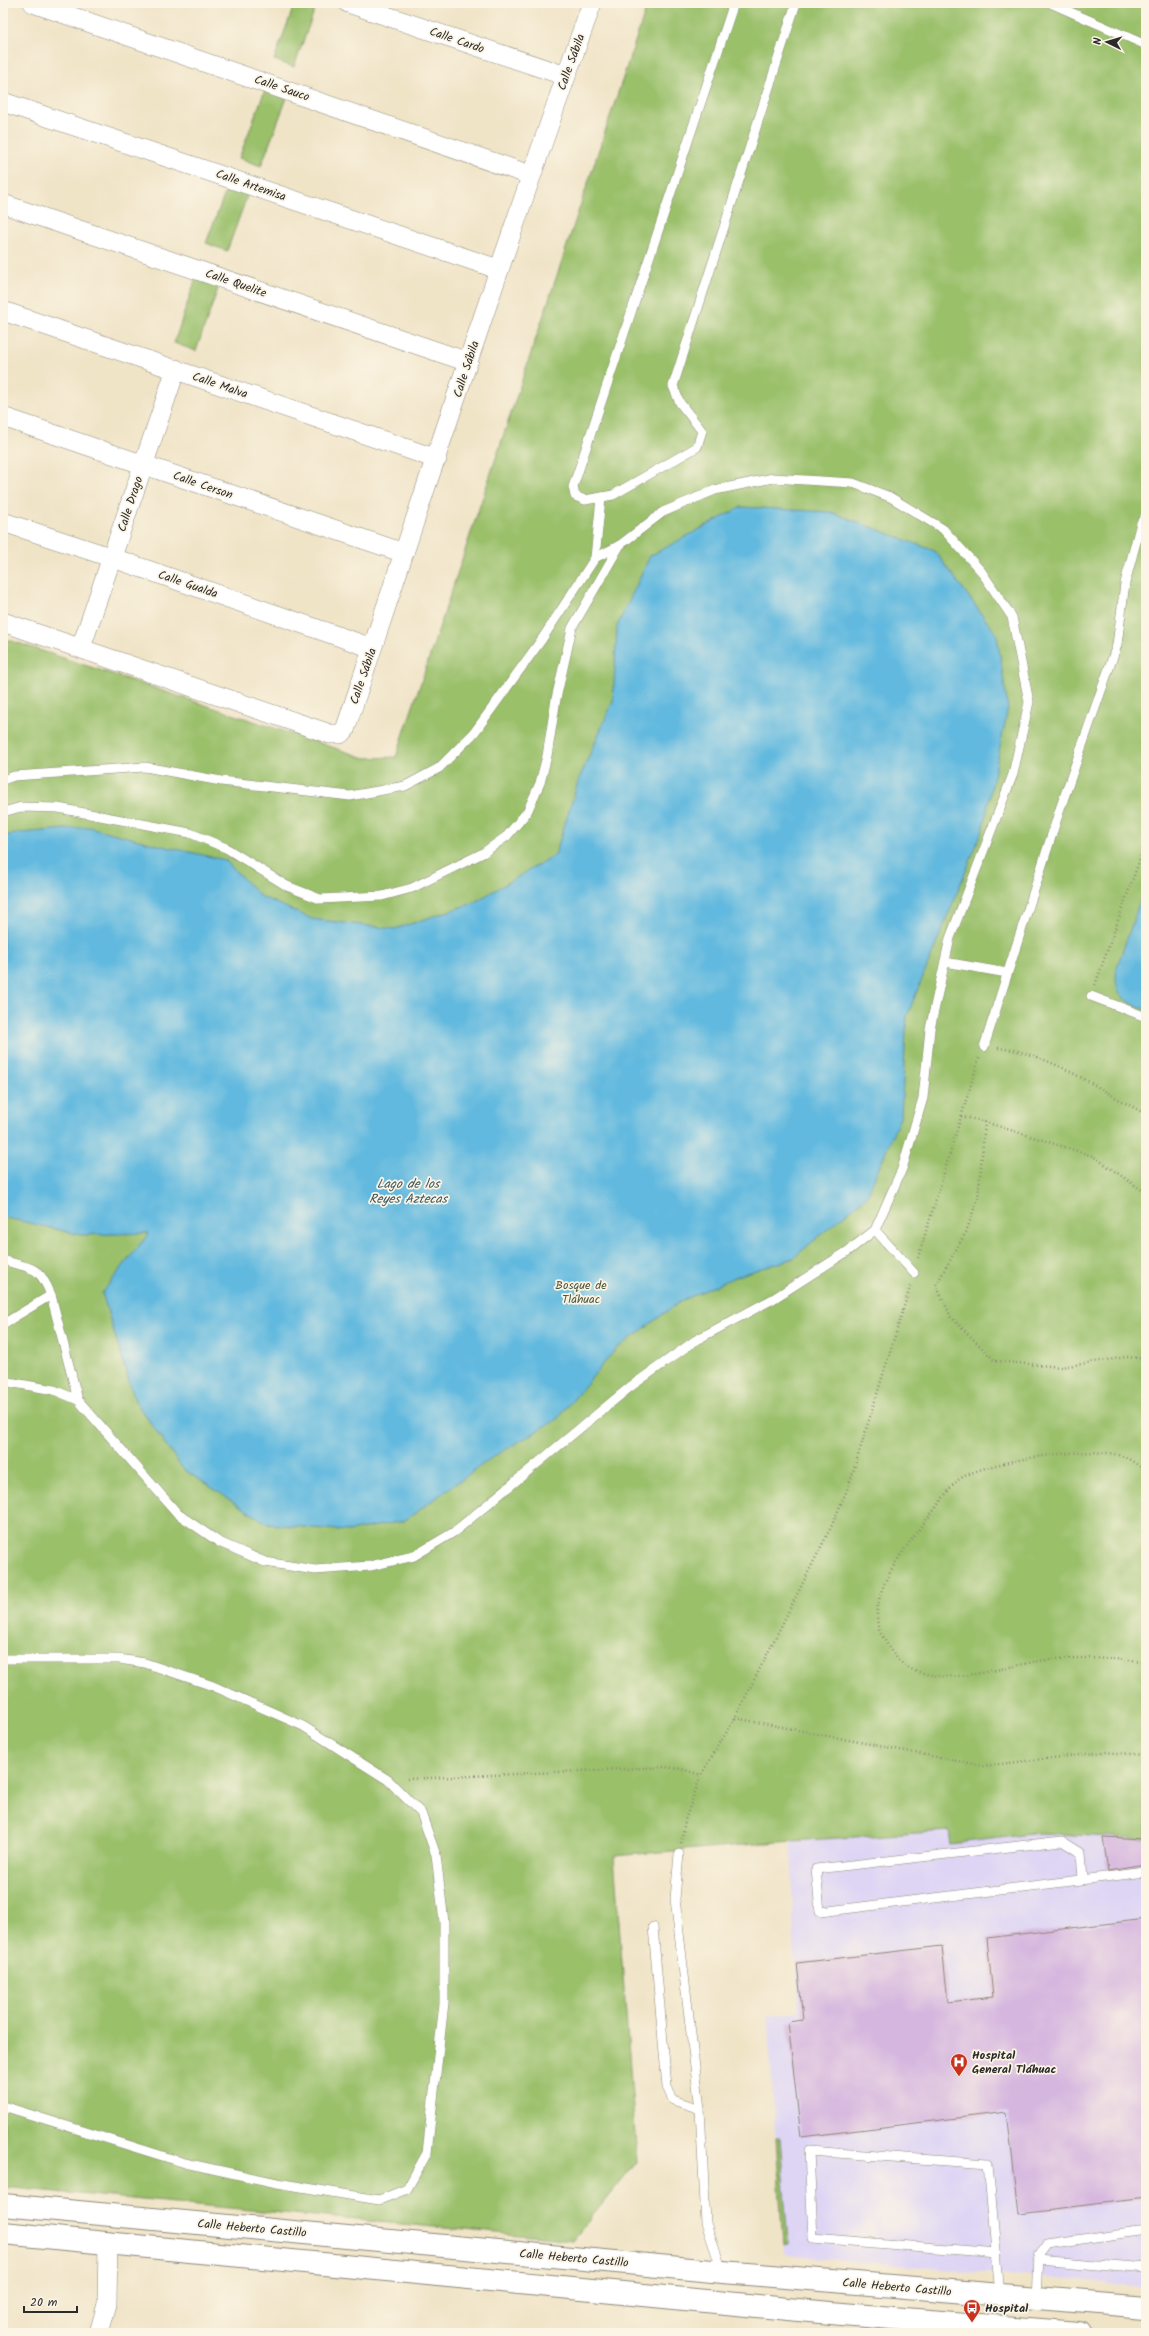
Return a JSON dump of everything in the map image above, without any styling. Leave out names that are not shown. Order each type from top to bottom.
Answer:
[{"type":"main road","name":"Calle Heberto Castillo","points":[[3,2205],[723,2272],[1146,2307]]},
{"type":"main road","points":[[3,2233],[771,2307],[1079,2333]]},
{"type":"main road","points":[[771,2307],[773,2276]]},
{"type":"street","name":"Calle Sauco","points":[[33,3],[530,174]]},
{"type":"street","name":"Calle Cardo","points":[[348,3],[566,76]]},
{"type":"street","name":"Calle Sábila","points":[[3,622],[330,734],[340,734],[345,730],[437,459],[530,174],[592,3]]},
{"type":"street","name":"Calle Artemisa","points":[[3,102],[498,269]]},
{"type":"street","name":"Calle Quelite","points":[[3,204],[468,362]]},
{"type":"street","name":"Calle Malva","points":[[3,311],[437,459]]},
{"type":"street","name":"Calle Drago","points":[[84,639],[113,558],[176,369]]},
{"type":"street","name":"Calle Cerson","points":[[3,417],[404,553]]},
{"type":"street","name":"Calle Gualda","points":[[3,522],[113,558],[372,648]]},
{"type":"street","points":[[99,2333],[107,2304],[108,2243]]},
{"type":"lane","points":[[734,3],[573,487],[575,496],[585,500],[613,495],[697,447],[702,431],[680,403],[673,386],[796,3]]},
{"type":"lane","points":[[1050,3],[1146,45]]},
{"type":"lane","points":[[3,1381],[54,1390],[78,1400],[178,1514],[219,1542],[265,1562],[315,1570],[370,1566],[414,1556],[454,1532],[642,1378],[696,1340],[772,1299],[848,1251],[874,1230],[902,1169],[923,1098],[930,1029],[950,938],[1013,774],[1029,702],[1012,617],[981,571],[943,529],[890,497],[853,483],[773,478],[714,490],[663,512],[620,545],[595,558]]},
{"type":"lane","points":[[3,780],[14,776],[145,767],[221,781],[350,796],[405,786],[439,768],[474,733],[542,639],[595,558],[601,498]]},
{"type":"lane","points":[[984,1047],[1060,809],[1117,645],[1125,583],[1141,523],[1146,515]]},
{"type":"lane","points":[[3,812],[21,807],[58,808],[190,833],[226,848],[287,886],[320,899],[382,896],[412,888],[483,854],[507,836],[527,812],[540,783],[546,763],[556,699],[572,628],[620,545]]},
{"type":"lane","points":[[945,962],[1007,973]]},
{"type":"lane","points":[[1091,996],[1146,1017]]},
{"type":"lane","points":[[874,1230],[914,1273]]},
{"type":"lane","points":[[3,1260],[34,1268],[44,1279],[51,1295],[78,1400]]},
{"type":"lane","points":[[3,1324],[51,1295]]},
{"type":"lane","points":[[3,1658],[119,1659],[145,1664],[213,1686],[303,1726],[388,1780],[421,1813],[436,1855],[444,1922],[444,2004],[427,2153],[407,2189],[379,2200],[277,2183],[184,2163],[3,2106]]},
{"type":"lane","points":[[1083,1879],[1081,1853],[1062,1841],[816,1869],[820,1912],[1146,1872]]},
{"type":"lane","points":[[679,1854],[675,1898],[700,2109],[706,2223],[723,2272]]},
{"type":"lane","points":[[653,1927],[667,2087],[673,2100],[700,2109]]},
{"type":"lane","points":[[997,2253],[813,2238],[809,2151],[988,2164],[997,2253],[1000,2295]]},
{"type":"lane","points":[[1036,2298],[1038,2260],[1042,2248],[1047,2244],[1146,2230]]},
{"type":"lane","points":[[1038,2260],[1146,2269]]},
{"type":"path","points":[[1091,996],[1146,842]]},
{"type":"path","points":[[679,1854],[685,1820],[701,1775],[735,1718],[832,1525],[849,1485],[961,1116],[984,1047],[1015,1049],[1042,1057],[1146,1114]]},
{"type":"path","points":[[961,1116],[985,1122],[1093,1156],[1146,1193]]},
{"type":"path","points":[[985,1122],[978,1198],[966,1232],[936,1286],[951,1317],[995,1361],[1061,1367],[1127,1357],[1146,1359]]},
{"type":"path","points":[[1146,1472],[1134,1461],[1119,1455],[1098,1452],[1060,1453],[990,1467],[970,1474],[956,1481],[902,1552],[882,1589],[878,1605],[879,1630],[890,1650],[904,1664],[918,1672],[950,1677],[970,1675],[1013,1665],[1084,1657],[1146,1661]]},
{"type":"path","points":[[735,1718],[983,1766],[1104,1752],[1146,1755]]},
{"type":"path","points":[[388,1780],[665,1767],[680,1768],[701,1775]]},
{"type":"shaded area","name":"Hospital General Tláhuac","points":[[973,1829],[1146,1839],[1146,2287],[784,2255],[767,2016],[799,2012],[794,1946],[791,1841]]},
{"type":"green space","points":[[295,3],[317,3],[294,67],[274,60]]},
{"type":"green space","name":"Bosque de Tláhuac","points":[[648,3],[1146,3],[1146,1839],[1039,1833],[951,1844],[949,1831],[791,1841],[614,1856],[637,2161],[573,2240],[3,2187],[3,638],[365,758],[396,757]]},
{"type":"green space","points":[[265,90],[287,98],[261,166],[239,158]]},
{"type":"green space","points":[[230,180],[250,188],[227,251],[206,243]]},
{"type":"green space","points":[[198,272],[221,280],[196,351],[174,343]]},
{"type":"green space","points":[[776,2138],[780,2138],[788,2244],[783,2244]]},
{"type":"water","name":"Lago de los Reyes Aztecas","points":[[741,507],[831,512],[935,551],[997,635],[1008,708],[983,829],[907,1016],[901,1115],[867,1196],[792,1259],[737,1276],[681,1301],[616,1349],[556,1420],[490,1459],[404,1521],[349,1531],[268,1524],[183,1469],[135,1401],[102,1293],[149,1233],[81,1235],[3,1217],[3,836],[20,833],[89,827],[225,860],[260,896],[312,919],[395,929],[473,903],[555,855],[579,779],[613,701],[617,626],[650,556]]},
{"type":"water","points":[[1146,884],[1146,1009],[1131,1003],[1121,995],[1116,983],[1116,976],[1117,967]]},
{"type":"building","points":[[1103,1837],[1146,1839],[1146,1865],[1108,1871]]},
{"type":"building","points":[[1146,1919],[1146,2198],[1019,2213],[1007,2112],[801,2137],[788,2022],[803,2020],[797,1963],[942,1946],[948,2002],[993,1997],[987,1938]]},
{"type":"place","name":"Hospital General Tláhuac","points":[[959,2077]]},
{"type":"place","name":"Hospital","points":[[972,2323]]}]
